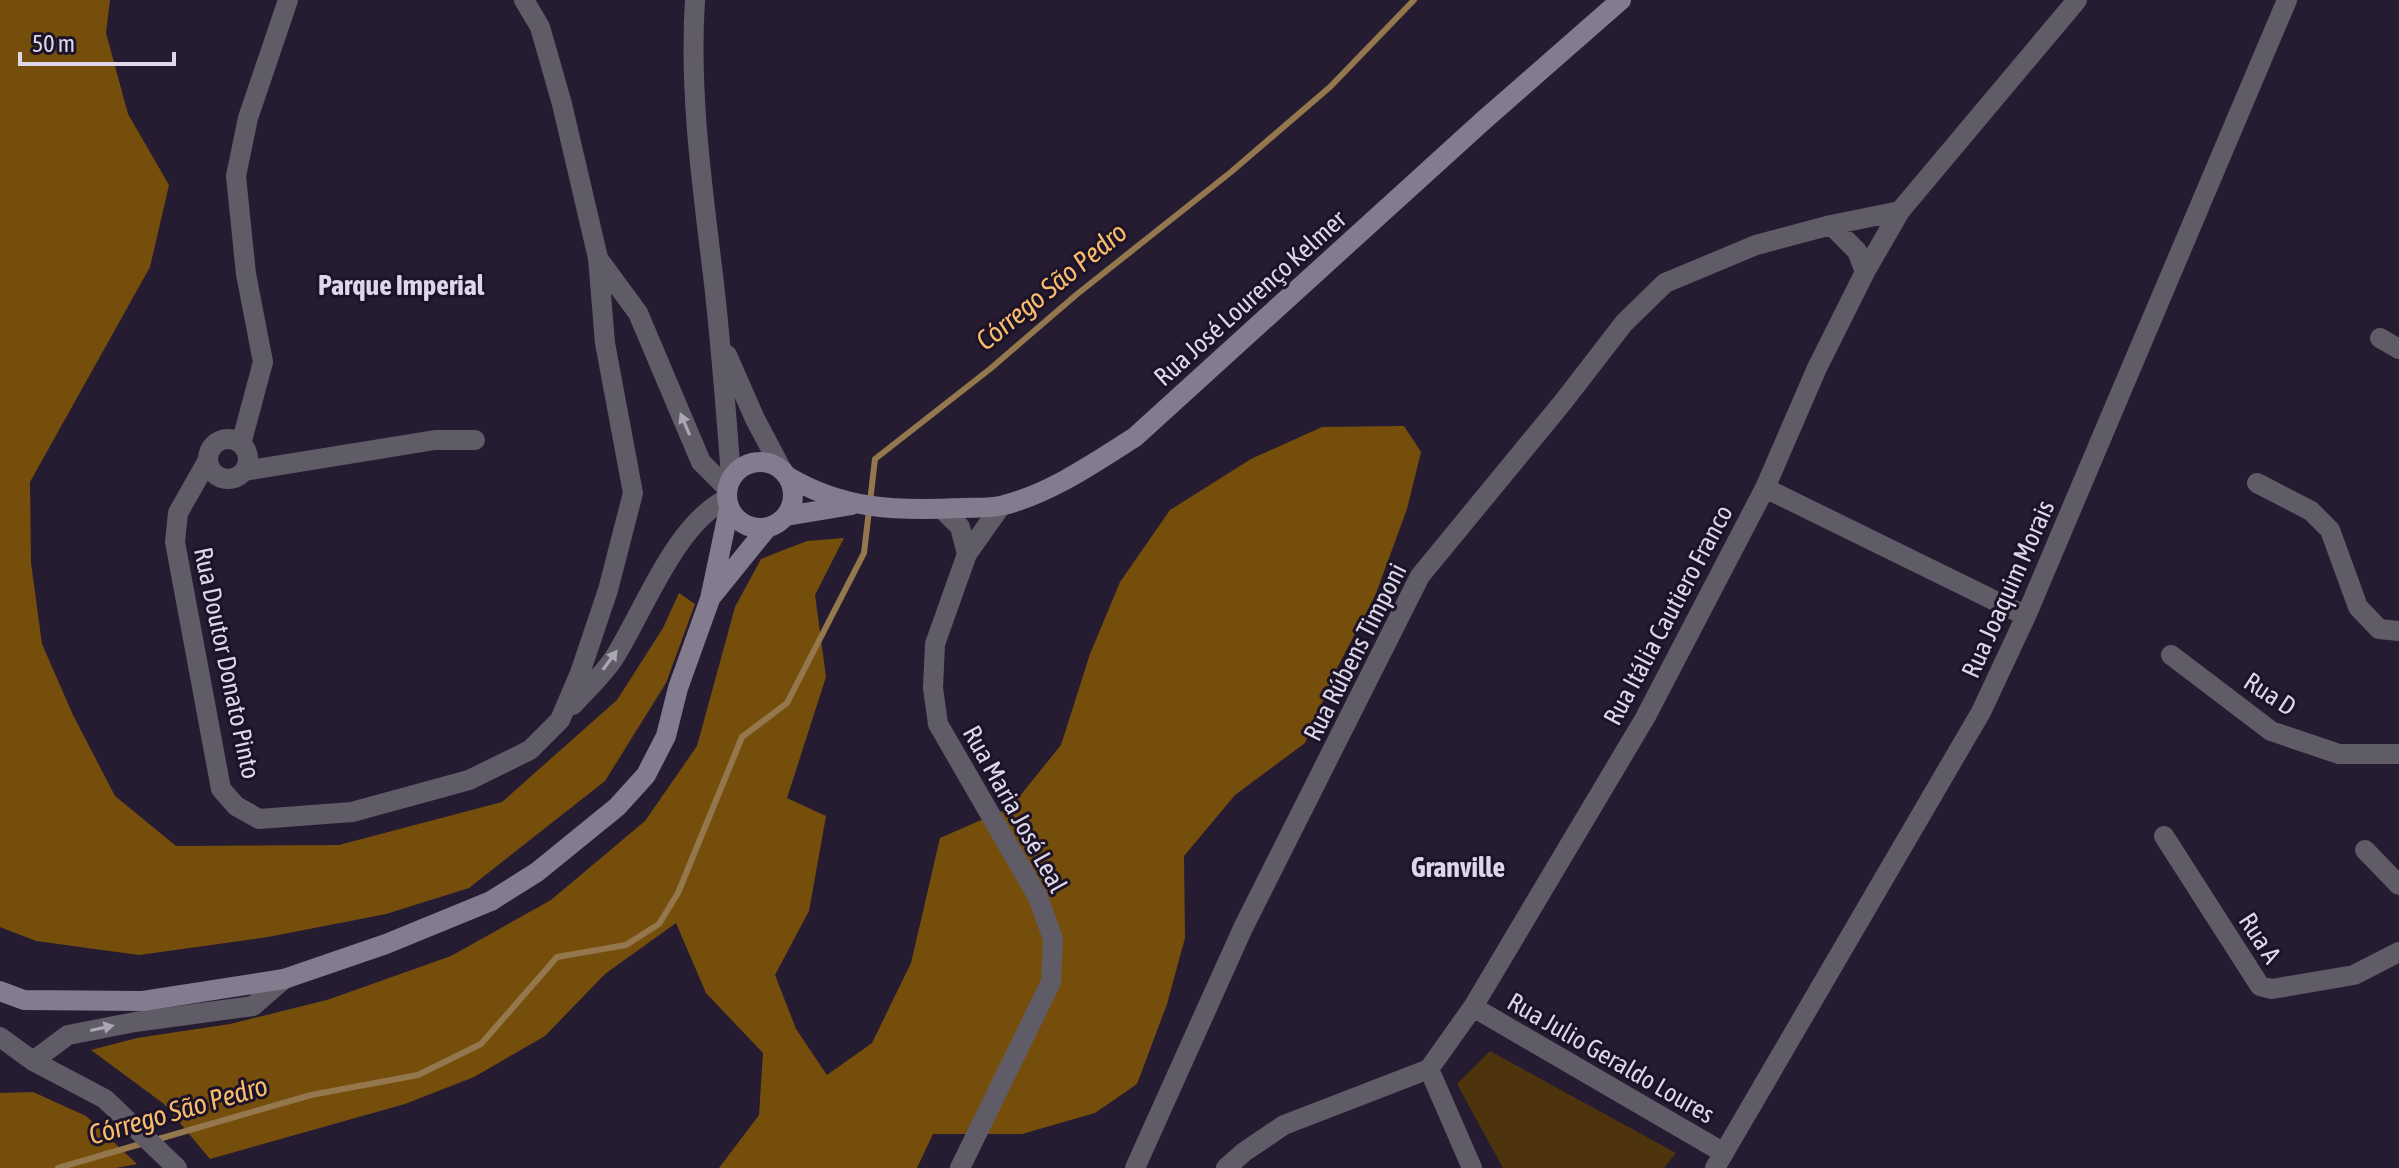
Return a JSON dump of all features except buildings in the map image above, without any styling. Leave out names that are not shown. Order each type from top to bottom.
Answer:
[{"type":"main road","name":"Rua José Lourenço Kelmer","points":[[784,473],[802,485],[857,504],[900,511],[1001,506],[1079,472],[1135,437],[1621,0]]},
{"type":"main road","points":[[0,991],[24,1000],[143,1001],[284,979],[386,944],[491,901],[537,872],[617,807],[646,775],[666,736],[678,688],[710,599],[729,493],[739,469],[761,462],[784,473],[793,496],[786,516],[767,528],[710,599]]},
{"type":"main road","points":[[729,493],[736,519],[745,525],[767,528]]},
{"type":"main road","name":"Rua José Lourenço Kelmer","points":[[786,516],[857,504]]},
{"type":"street","points":[[241,444],[263,362],[246,274],[236,176],[248,118],[288,0]]},
{"type":"street","name":"Rua Doutor Donato Pinto","points":[[524,0],[540,27],[598,258],[605,343],[633,493],[608,590],[580,673],[560,720]]},
{"type":"street","points":[[695,0],[692,48],[700,167],[721,340],[729,493]]},
{"type":"street","name":"Rua Itália Cautiero Franco","points":[[1429,1069],[1473,1007],[1645,718],[1765,488],[1817,368],[1865,272],[1900,211],[2077,0]]},
{"type":"street","name":"Rua Joaquim Morais","points":[[1719,1160],[1981,712],[2026,616],[2287,0]]},
{"type":"street","name":"Rua Rúbens Timponi","points":[[1135,1168],[1243,928],[1420,576],[1624,323],[1665,283],[1756,245],[1900,211]]},
{"type":"street","points":[[1831,225],[1857,251],[1865,272]]},
{"type":"street","name":"Rua Doutor Donato Pinto","points":[[256,385],[212,452],[178,513],[175,542],[221,789],[236,806],[259,819],[352,812],[469,780],[530,750],[560,720],[613,660],[659,576],[692,528],[707,509],[729,493],[701,462],[638,313],[598,258]]},
{"type":"street","points":[[2380,338],[2399,349]]},
{"type":"street","points":[[721,340],[755,419],[784,473]]},
{"type":"street","points":[[244,471],[247,457],[241,444],[233,440],[212,452],[213,472],[222,478],[235,478],[244,471],[435,440],[475,440]]},
{"type":"street","points":[[178,513],[222,478]]},
{"type":"street","points":[[2257,483],[2311,511],[2330,530],[2358,607],[2379,629],[2399,631]]},
{"type":"street","points":[[1765,488],[2026,616]]},
{"type":"street","name":"Rua Maria José Leal","points":[[960,1168],[1051,982],[1053,939],[1038,897],[938,724],[933,688],[935,644],[967,554],[1001,506]]},
{"type":"street","points":[[942,509],[960,527],[967,554]]},
{"type":"street","name":"Rua D","points":[[2171,655],[2271,731],[2339,754],[2399,754]]},
{"type":"street","name":"Rua A","points":[[2164,836],[2260,986],[2272,989],[2354,975],[2399,952]]},
{"type":"street","points":[[2365,850],[2399,885]]},
{"type":"street","points":[[33,1061],[68,1035],[135,1022],[253,1006],[284,979]]},
{"type":"street","name":"Rua Julio Geraldo Loures","points":[[1473,1007],[1719,1160]]},
{"type":"street","points":[[0,1037],[33,1061],[105,1099],[177,1168]]},
{"type":"street","points":[[1226,1168],[1284,1125],[1429,1069],[1472,1168]]},
{"type":"shaded area","points":[[0,0],[110,0],[106,33],[128,114],[169,185],[150,267],[30,482],[31,563],[42,644],[73,715],[115,796],[176,846],[339,845],[502,802],[617,700],[663,628],[679,593],[695,604],[666,683],[605,781],[469,888],[386,914],[268,937],[139,955],[36,941],[0,927]]},
{"type":"shaded area","points":[[1404,426],[1421,452],[1407,509],[1375,596],[1337,668],[1305,743],[1235,795],[1184,856],[1185,938],[1167,1004],[1137,1084],[1095,1113],[1022,1134],[933,1134],[917,1168],[719,1168],[759,1115],[763,1053],[706,993],[676,923],[605,974],[545,1036],[474,1077],[405,1104],[210,1159],[164,1104],[91,1050],[137,1038],[230,1024],[327,1000],[451,956],[551,900],[645,821],[697,746],[735,607],[761,559],[807,541],[844,538],[815,595],[826,677],[787,798],[826,816],[809,911],[775,975],[796,1029],[827,1075],[872,1043],[911,963],[940,838],[1011,807],[1061,745],[1090,654],[1120,582],[1170,510],[1251,459],[1322,427]]},
{"type":"shaded area","points":[[1490,1051],[1676,1153],[1664,1168],[1503,1168],[1457,1084]]},
{"type":"shaded area","points":[[33,1092],[86,1116],[137,1164],[116,1168],[0,1168],[0,1093]]},
{"type":"waterway","name":"Córrego São Pedro","points":[[155,1140],[311,1095],[418,1075],[481,1044],[557,957],[626,945],[659,924],[678,893],[742,737],[787,703],[864,553],[875,459],[1231,172],[1330,87],[1414,0]]},
{"type":"waterway","name":"Córrego São Pedro","points":[[58,1168],[144,1143]]},
{"type":"district","name":"Parque Imperial","points":[[401,285]]},
{"type":"district","name":"Granville","points":[[1458,867]]}]
